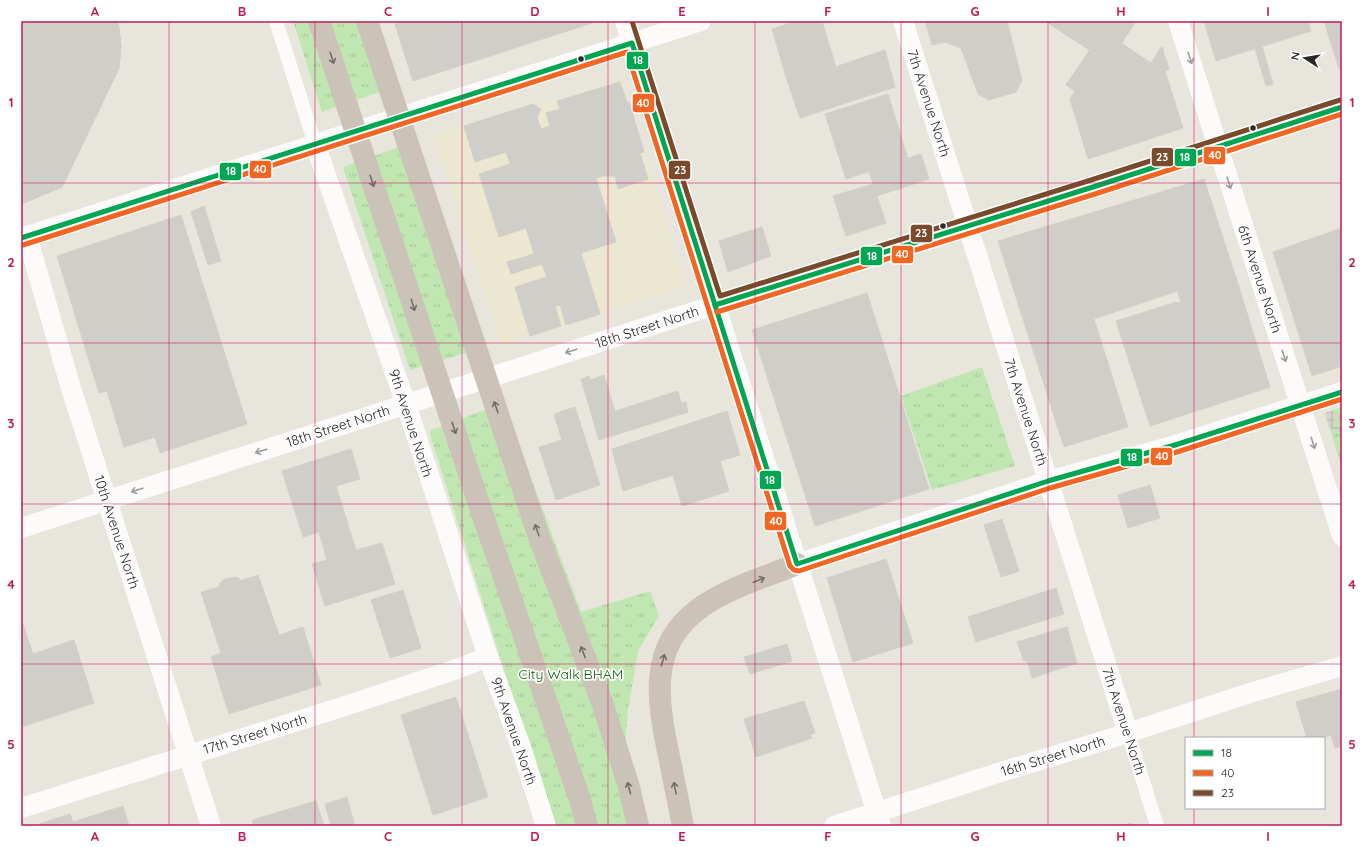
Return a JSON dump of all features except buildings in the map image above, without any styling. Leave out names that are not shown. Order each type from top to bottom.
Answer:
[{"type":"highway","points":[[319,21],[482,513],[580,800],[587,826]]},
{"type":"highway","points":[[367,21],[540,537],[603,706],[629,786],[638,826]]},
{"type":"highway","points":[[683,826],[662,724],[659,683],[663,660],[672,637],[691,616],[717,597],[797,564]]},
{"type":"street","name":"9th Avenue North","points":[[276,21],[315,144],[406,404],[488,657],[521,747],[546,826]]},
{"type":"street","points":[[625,21],[878,819]]},
{"type":"street","points":[[24,238],[701,21]]},
{"type":"street","name":"7th Avenue North","points":[[903,21],[1157,826]]},
{"type":"street","name":"6th Avenue North","points":[[1178,21],[1342,536]]},
{"type":"street","name":"18th Street North","points":[[21,528],[715,305],[967,225],[1093,187],[1342,107]]},
{"type":"street","name":"10th Avenue North","points":[[24,238],[106,500],[211,826]]},
{"type":"street","points":[[797,564],[1048,481],[1175,445],[1342,392]]},
{"type":"street","name":"17th Street North","points":[[21,808],[342,707],[458,669],[488,657]]},
{"type":"street","name":"16th Street North","points":[[834,826],[878,819],[1001,772],[1128,733],[1253,692],[1342,666]]},
{"type":"shaded area","points":[[622,80],[686,286],[501,344],[433,135]]},
{"type":"shaded area","points":[[1332,411],[1342,416],[1342,421],[1336,418],[1333,424],[1342,429],[1342,433],[1329,427],[1325,413]]},
{"type":"green space","points":[[293,21],[374,21],[394,87],[322,112]]},
{"type":"green space","points":[[410,143],[481,348],[410,370],[343,167]]},
{"type":"green space","points":[[982,367],[1015,466],[932,490],[901,396]]},
{"type":"green space","name":"City Walk BHAM","points":[[503,403],[581,612],[650,591],[659,616],[638,651],[628,710],[626,733],[626,749],[647,826],[553,826],[429,431]]},
{"type":"green space","points":[[1342,407],[1342,468],[1325,413]]},
{"type":"transit line","name":"23","points":[[632,21],[720,296],[1091,180],[1340,100]]},
{"type":"transit line","name":"18","points":[[21,238],[632,43],[797,564],[1048,481],[1175,445],[1342,392]]},
{"type":"transit line","name":"40","points":[[23,245],[627,52],[790,566],[794,570],[799,571],[1050,488],[1177,452],[1342,399]]},
{"type":"transit line","name":"18","points":[[715,305],[1093,187],[1342,107]]},
{"type":"transit line","name":"40","points":[[717,312],[1095,194],[1342,114]]}]
